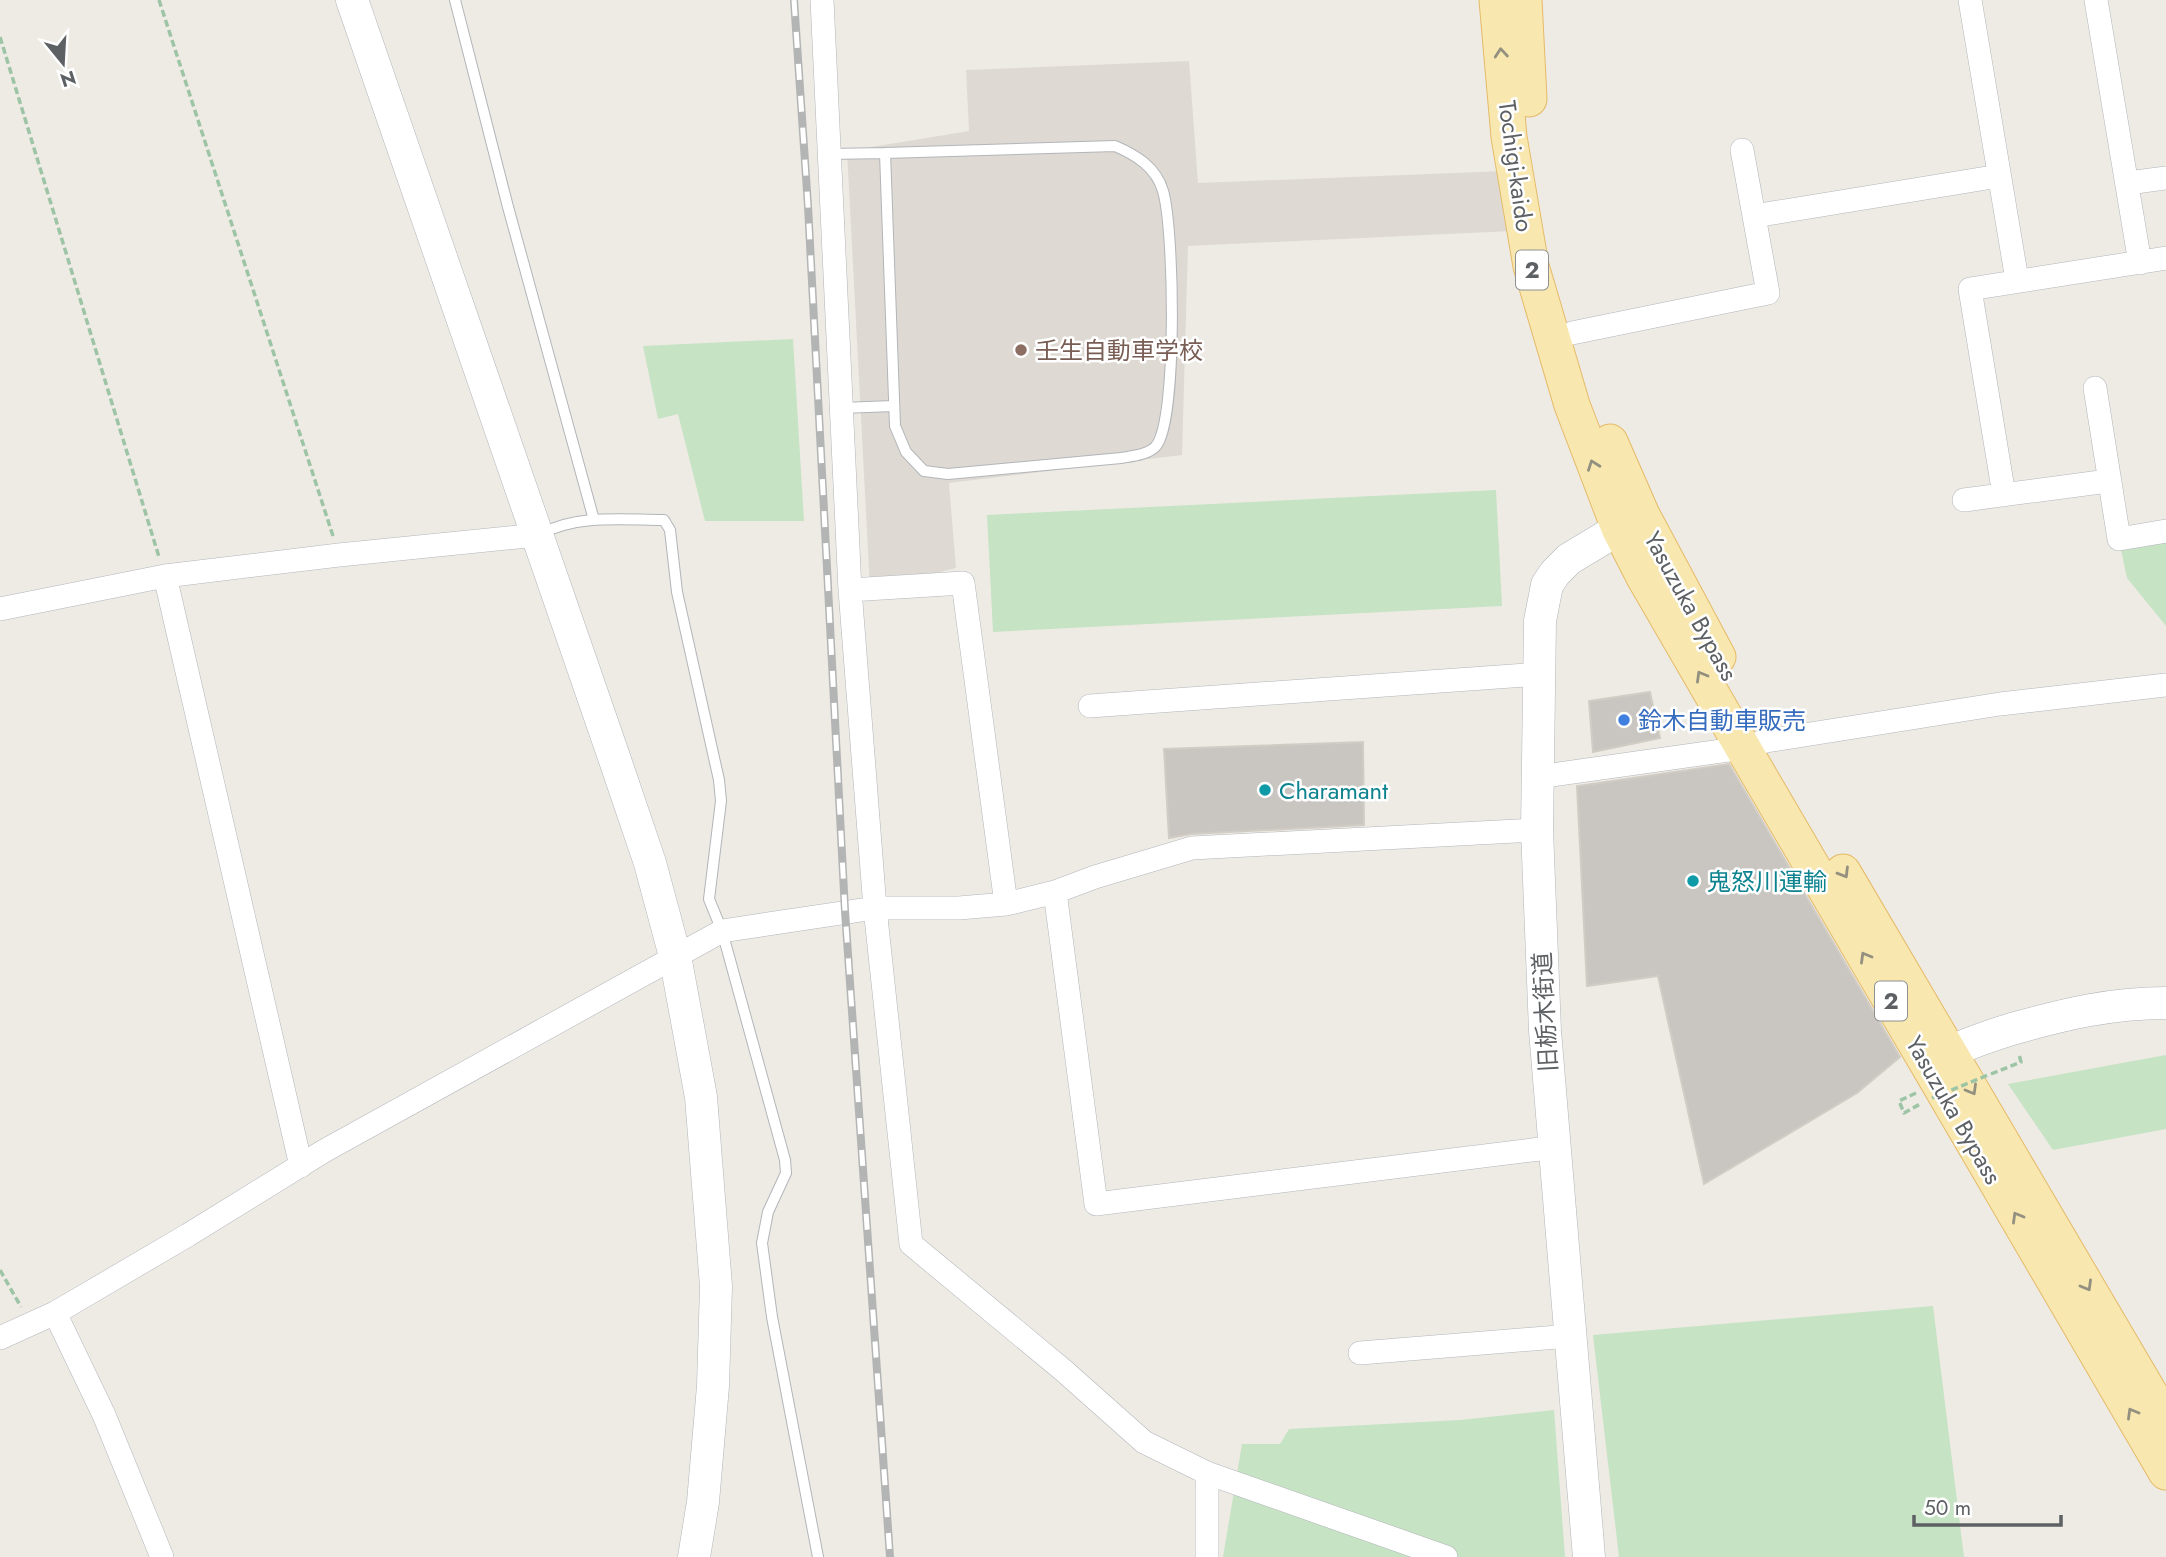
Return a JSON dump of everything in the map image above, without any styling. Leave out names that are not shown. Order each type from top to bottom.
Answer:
[{"type":"main road","name":"Tochigi-kaido","points":[[1497,0],[1509,137],[1531,266],[1572,405],[1630,522]]},
{"type":"main road","name":"Tochigi-kaido","points":[[1524,0],[1533,158],[1552,259],[1572,333],[1617,460],[1630,522]]},
{"type":"main road","name":"Yasuzuka Bypass","points":[[1630,522],[1644,577],[1754,745],[1931,1068],[2166,1472]]},
{"type":"main road","name":"Yasuzuka Bypass","points":[[1931,1068],[2166,1421]]},
{"type":"street","points":[[352,0],[650,863],[675,956],[701,1097],[716,1286],[712,1399],[703,1502],[694,1557]]},
{"type":"street","points":[[822,0],[850,590],[875,908],[911,1244],[1144,1442],[1206,1474],[1446,1557]]},
{"type":"street","points":[[1970,0],[2017,281]]},
{"type":"street","points":[[2096,0],[2140,263]]},
{"type":"street","points":[[1572,333],[1768,293],[1742,150]]},
{"type":"street","points":[[1754,216],[1999,176]]},
{"type":"street","points":[[2128,183],[2166,178]]},
{"type":"street","points":[[2004,495],[1970,289],[2166,258]]},
{"type":"street","points":[[2095,388],[2119,539],[2166,531]]},
{"type":"street","points":[[1964,500],[2108,481]]},
{"type":"street","name":"旧栃木街道","points":[[1589,1557],[1545,1031],[1537,830],[1541,621],[1547,585],[1569,559],[1630,522]]},
{"type":"street","points":[[0,609],[165,576],[538,535]]},
{"type":"street","points":[[165,576],[301,1166]]},
{"type":"street","points":[[850,590],[963,583],[1006,904]]},
{"type":"street","points":[[1090,706],[1539,674]]},
{"type":"street","points":[[1537,777],[1754,745],[2000,704],[2166,685]]},
{"type":"street","points":[[0,1338],[55,1313],[188,1236],[324,1151],[722,931],[875,908],[959,908],[1006,904],[1055,892],[1192,848],[1537,830]]},
{"type":"street","points":[[1055,892],[1096,1204],[1540,1149],[1554,1150]]},
{"type":"street","points":[[1931,1068],[2046,1019],[2117,1004],[2166,1003]]},
{"type":"street","points":[[55,1313],[104,1415],[162,1557]]},
{"type":"street","points":[[1360,1353],[1570,1336]]},
{"type":"street","points":[[1206,1474],[1207,1557]]},
{"type":"lane","points":[[455,0],[594,520]]},
{"type":"lane","points":[[829,154],[1115,146],[1138,155],[1152,170],[1163,190],[1171,258],[1171,333],[1164,424],[1156,445],[1143,454],[1121,458],[948,474],[924,471],[906,452],[895,426],[885,153]]},
{"type":"lane","points":[[841,408],[894,406]]},
{"type":"lane","points":[[538,535],[558,525],[594,520],[664,520],[670,530],[677,592],[721,801],[709,899],[722,931],[785,1160],[786,1173],[768,1212],[762,1243],[772,1317],[818,1557]]},
{"type":"path","points":[[159,0],[339,555]]},
{"type":"path","points":[[0,37],[165,576]]},
{"type":"path","points":[[1931,1068],[1899,1101],[1904,1112],[2021,1062],[2017,1050]]},
{"type":"path","points":[[0,1270],[30,1324]]},
{"type":"shaded area","name":"壬生自動車学校","points":[[1189,61],[1198,183],[1504,171],[1513,231],[1188,246],[1182,455],[949,483],[956,568],[870,589],[847,151],[969,131],[966,70]]},
{"type":"green space","points":[[793,339],[804,521],[705,521],[678,414],[658,419],[643,346]]},
{"type":"green space","points":[[1496,490],[1502,606],[993,632],[987,515]]},
{"type":"green space","points":[[2166,541],[2166,626],[2127,578],[2121,550]]},
{"type":"green space","points":[[2166,1055],[2166,1129],[2053,1150],[2008,1084]]},
{"type":"green space","points":[[1933,1306],[1964,1557],[1619,1557],[1593,1335]]},
{"type":"green space","points":[[1554,1410],[1565,1557],[1223,1557],[1242,1444],[1280,1444],[1289,1429],[1460,1420]]},
{"type":"building","name":"鈴木自動車販売","points":[[1650,692],[1660,738],[1593,752],[1589,701]]},
{"type":"building","name":"Charamant","points":[[1363,742],[1364,825],[1191,834],[1169,838],[1164,749]]},
{"type":"building","name":"鬼怒川運輸","points":[[1729,764],[1900,1057],[1857,1093],[1704,1184],[1658,976],[1587,986],[1577,786]]},
{"type":"railway","points":[[794,0],[808,206],[845,911],[890,1557]]},
{"type":"place","name":"壬生自動車学校","points":[[1021,350]]},
{"type":"place","name":"鈴木自動車販売","points":[[1624,720]]},
{"type":"place","name":"Charamant","points":[[1265,790]]},
{"type":"place","name":"鬼怒川運輸","points":[[1693,881]]}]
